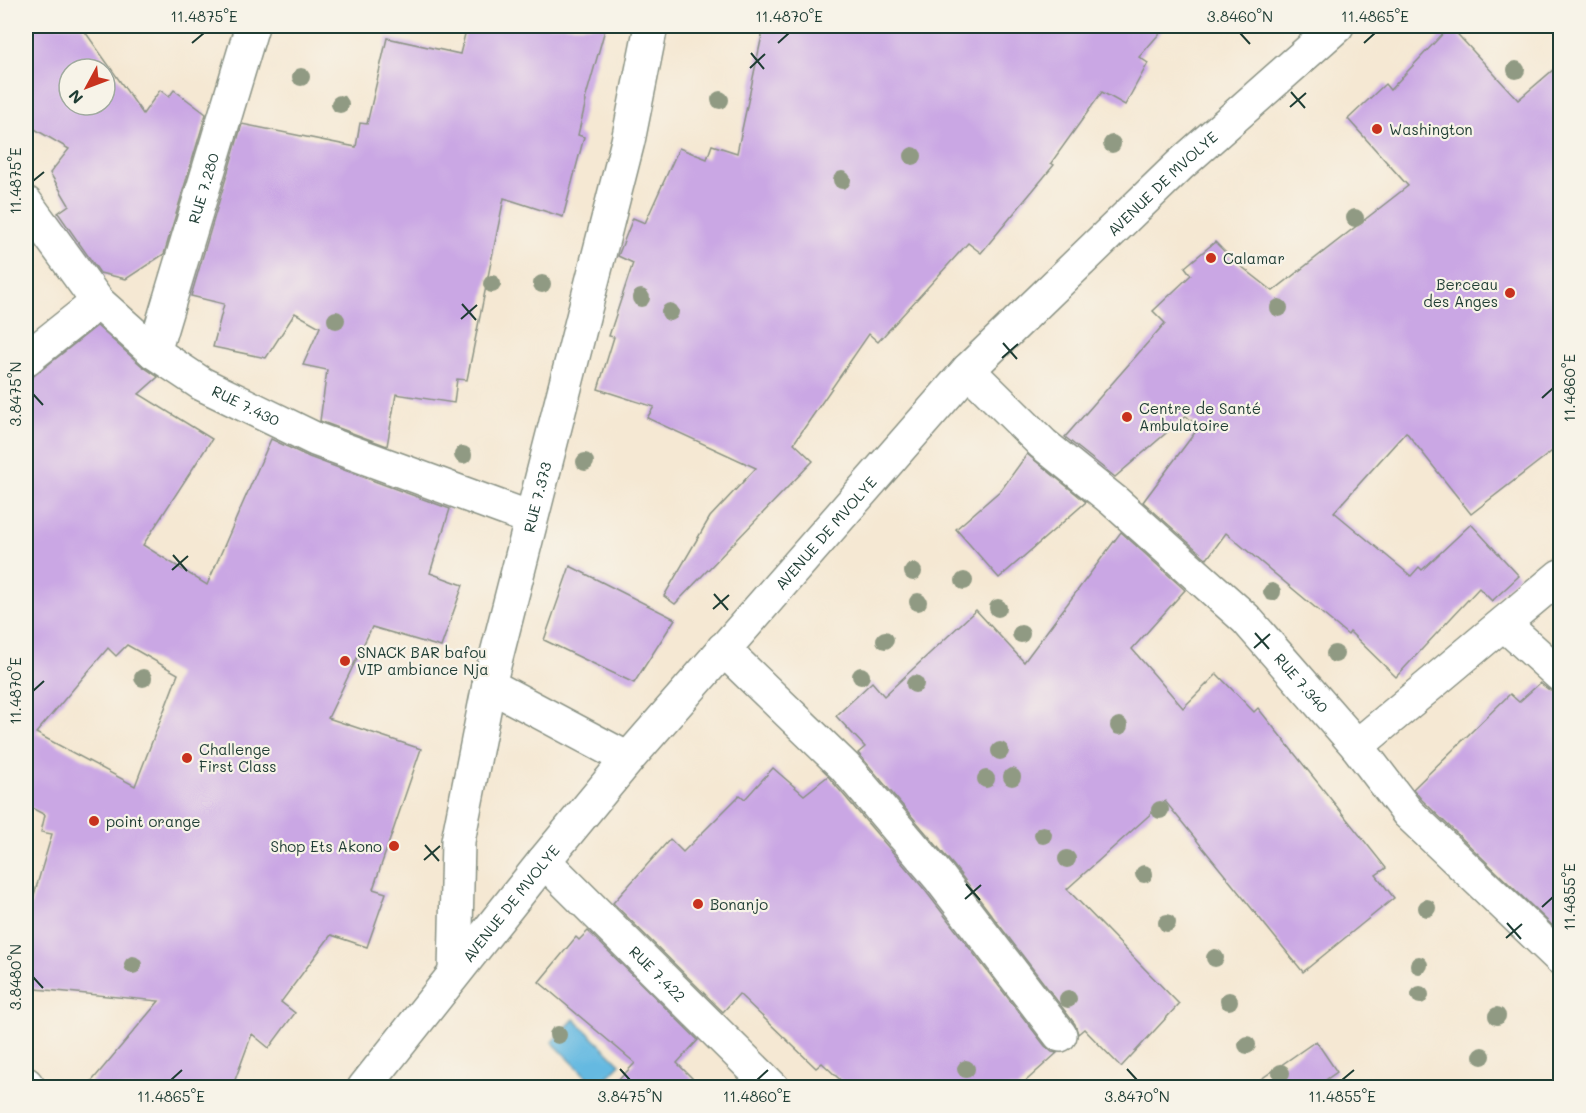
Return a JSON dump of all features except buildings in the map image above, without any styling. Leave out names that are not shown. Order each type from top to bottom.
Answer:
[{"type":"street","name":"RUE 7.280","points":[[154,352],[252,26]]},
{"type":"street","name":"RUE 7.373","points":[[455,972],[458,841],[489,685],[628,141],[651,26]]},
{"type":"street","name":"AVENUE DE MVOLYE","points":[[364,1088],[628,759],[968,370],[1180,165],[1337,26]]},
{"type":"street","name":"RUE 7.430","points":[[26,203],[98,302],[154,352],[202,384],[315,439],[530,518]]},
{"type":"street","points":[[26,359],[98,302]]},
{"type":"street","name":"RUE 7.340","points":[[968,370],[1043,444],[1114,501],[1246,619],[1357,746],[1408,813],[1560,958]]},
{"type":"street","points":[[1357,746],[1560,576]]},
{"type":"street","points":[[1504,624],[1560,675]]},
{"type":"street","points":[[723,649],[845,767],[939,877],[1060,1035]]},
{"type":"street","points":[[489,685],[628,759]]},
{"type":"street","name":"RUE 7.422","points":[[544,861],[773,1088]]},
{"type":"street","points":[[26,1084],[29,1088]]},
{"type":"water","points":[[574,1019],[620,1064],[597,1087],[552,1042]]},
{"type":"place","name":"Washington","points":[[1377,129]]},
{"type":"place","name":"Calamar","points":[[1211,258]]},
{"type":"place","name":"Berceau des Anges","points":[[1510,293]]},
{"type":"place","name":"Centre de Santé Ambulatoire","points":[[1127,417]]},
{"type":"place","name":"SNACK BAR bafou VIP ambiance Nja","points":[[345,661]]},
{"type":"place","name":"Challenge First Class","points":[[187,758]]},
{"type":"place","name":"point orange","points":[[94,821]]},
{"type":"place","name":"Shop Ets Akono","points":[[394,846]]},
{"type":"place","name":"Bonanjo","points":[[698,904]]}]
